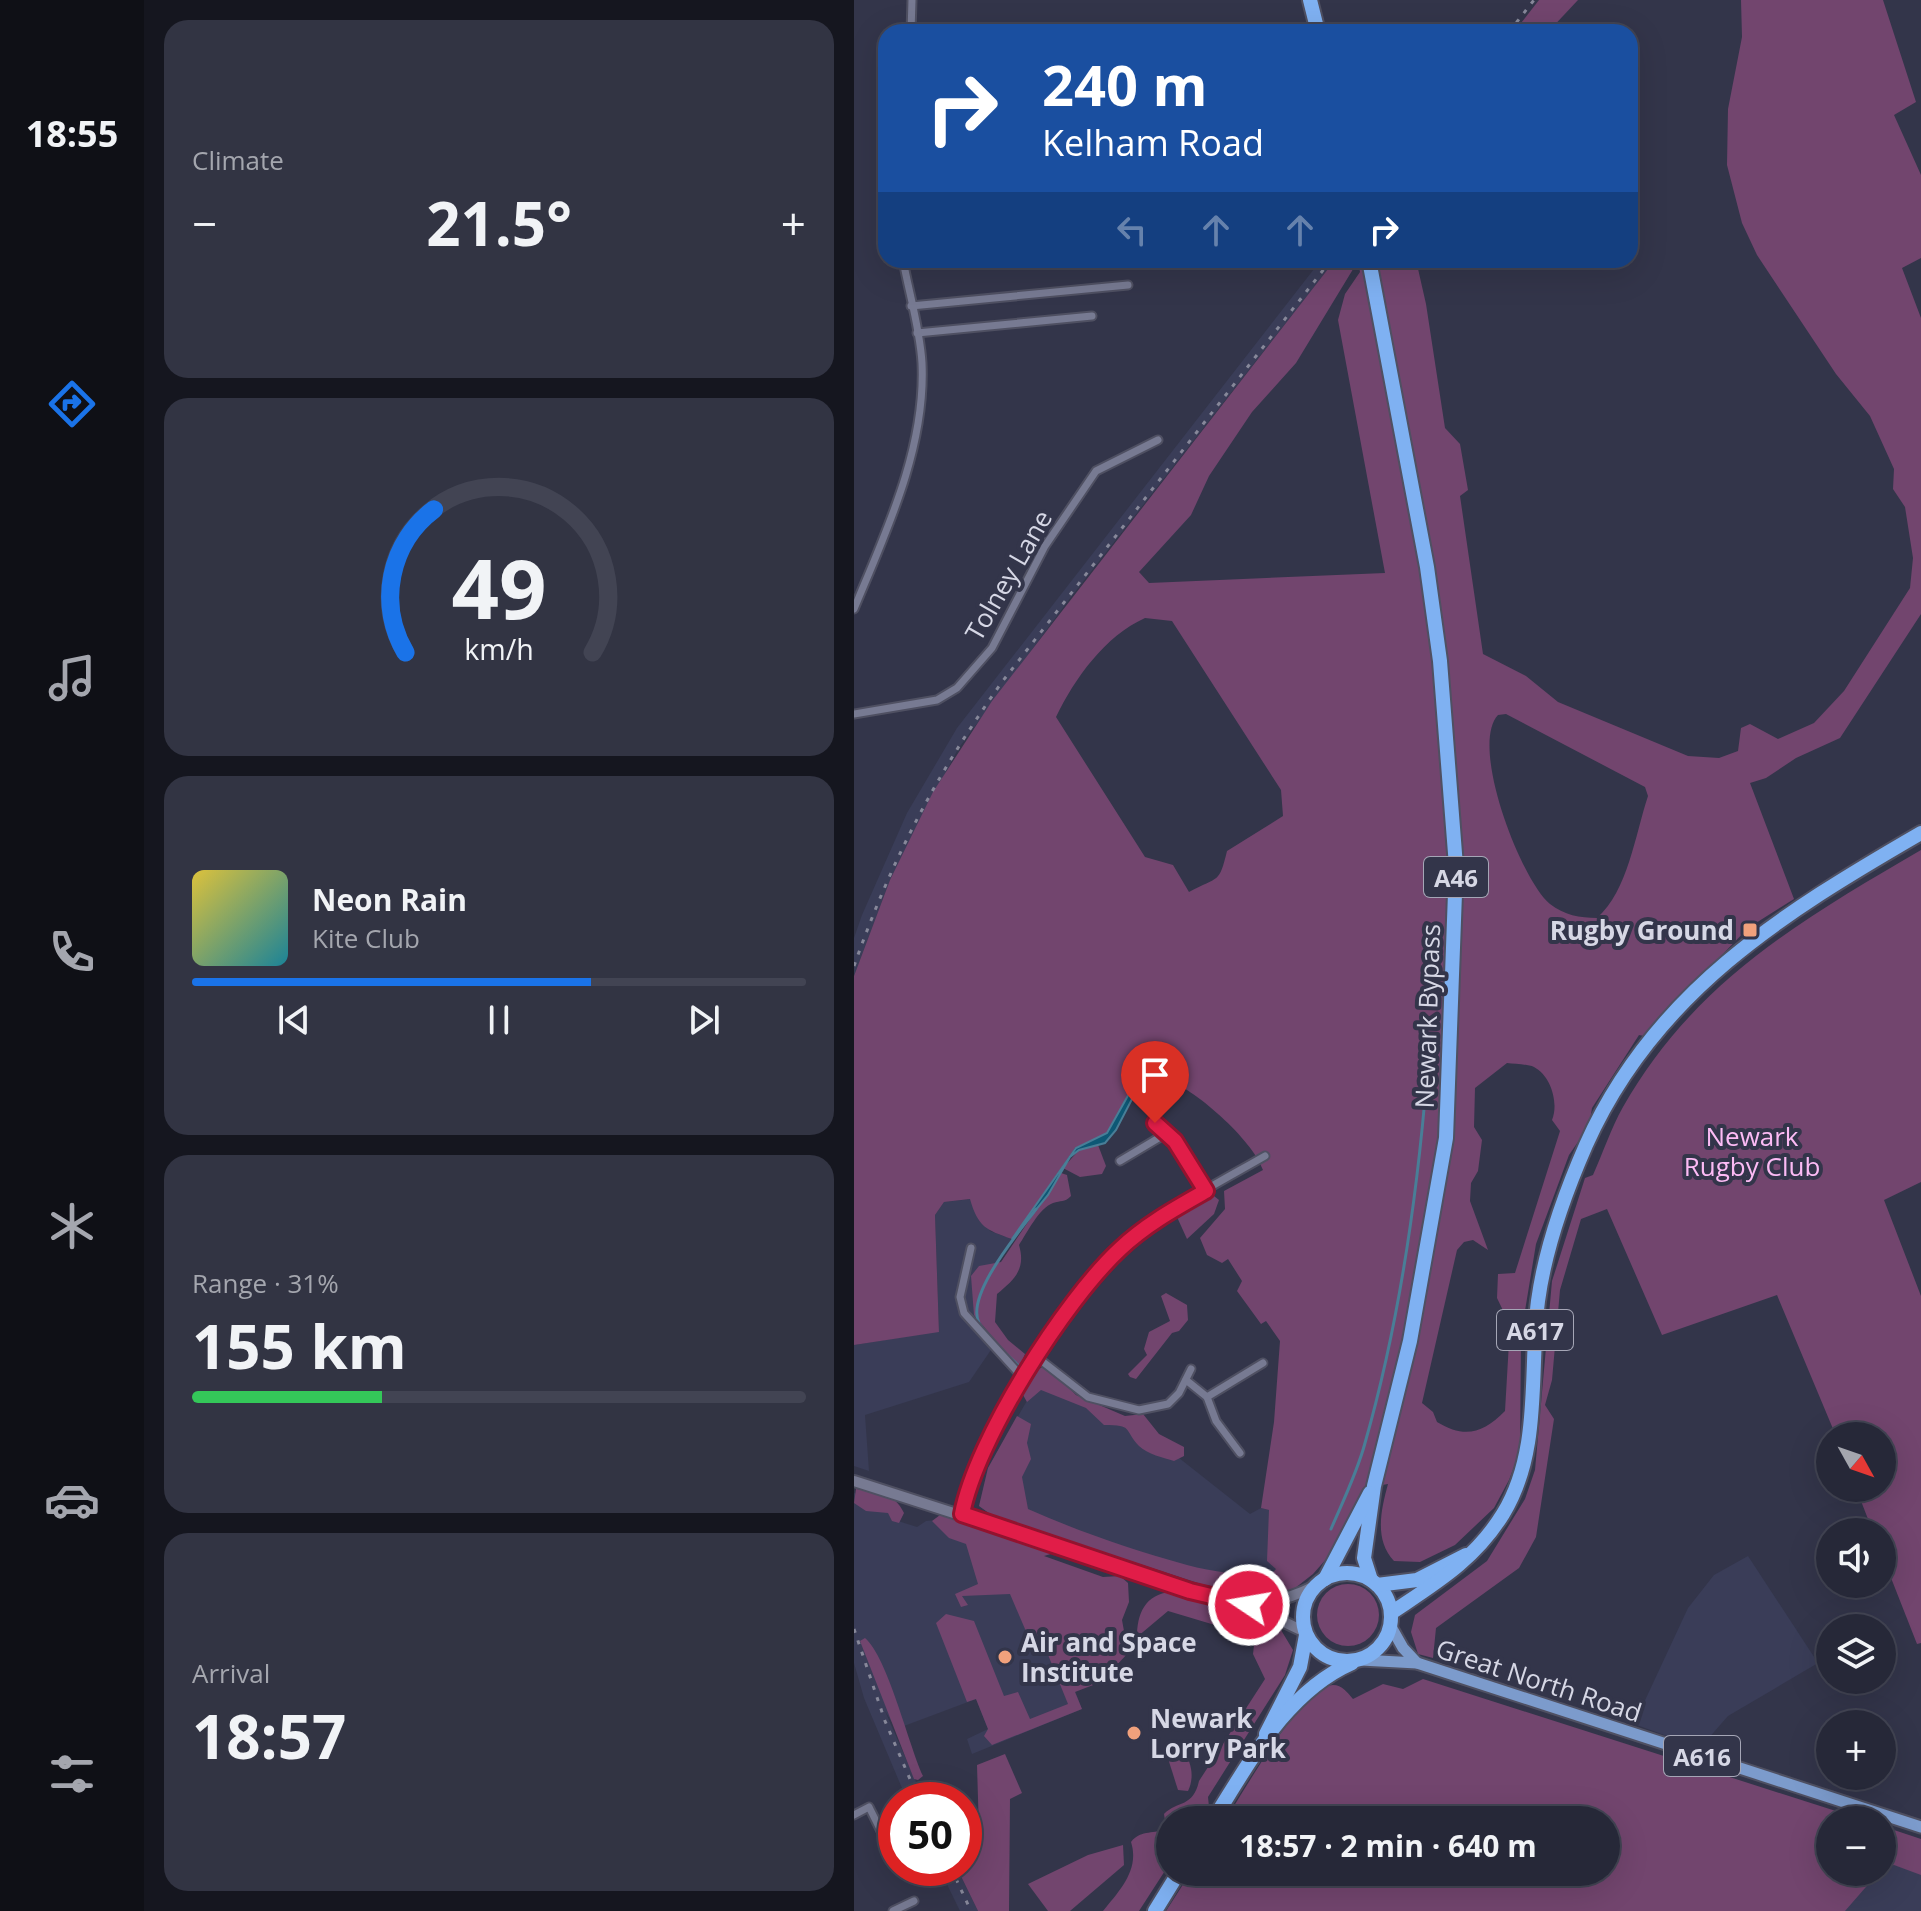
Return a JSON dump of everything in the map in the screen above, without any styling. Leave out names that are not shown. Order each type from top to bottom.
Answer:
[{"type":"highway","points":[[1310,0],[1316,24]]},
{"type":"highway","name":"Newark Bypass","points":[[1371,268],[1427,567],[1440,661],[1456,866],[1446,1138],[1410,1341],[1374,1486],[1364,1558],[1374,1582]]},
{"type":"highway","name":"A617","points":[[1391,1619],[1457,1569],[1503,1514],[1520,1478],[1529,1436],[1534,1335],[1557,1223],[1587,1144],[1619,1084],[1660,1026],[1749,941],[1789,912],[1921,833]]},
{"type":"highway","name":"Newark Bypass","points":[[1320,1583],[1374,1486]]},
{"type":"highway","name":"A617","points":[[1374,1582],[1417,1580],[1468,1555]]},
{"type":"highway","points":[[1222,1806],[1263,1742],[1302,1661],[1306,1634],[1304,1606],[1320,1583],[1348,1573],[1374,1582],[1387,1598],[1391,1619],[1380,1646],[1318,1681],[1263,1742]]},
{"type":"highway","points":[[1306,1634],[1317,1650],[1328,1658],[1358,1660]]},
{"type":"highway","points":[[1155,1911],[1170,1886]]},
{"type":"main road","points":[[854,1481],[1170,1584],[1249,1605],[1306,1634]]},
{"type":"main road","points":[[1249,1605],[1281,1600],[1320,1583]]},
{"type":"main road","name":"Great North Road","points":[[1391,1619],[1403,1648],[1417,1663]]},
{"type":"main road","name":"Great North Road","points":[[1358,1660],[1417,1663],[1921,1827]]},
{"type":"street","points":[[911,24],[912,0]]},
{"type":"street","points":[[854,609],[901,486],[920,417],[922,359],[904,268]]},
{"type":"street","points":[[911,306],[1128,285]]},
{"type":"street","points":[[917,333],[1092,316]]},
{"type":"street","name":"Tolney Lane","points":[[854,714],[937,700],[957,688],[992,648],[1045,546],[1096,471],[1158,440]]},
{"type":"street","points":[[1155,1123],[1167,1133],[1206,1191]]},
{"type":"street","points":[[1120,1161],[1167,1133]]},
{"type":"street","points":[[962,1514],[967,1488],[982,1451],[1080,1293],[1111,1257],[1143,1230],[1265,1156]]},
{"type":"street","points":[[971,1248],[960,1297],[964,1313],[1024,1379]]},
{"type":"street","points":[[1038,1358],[1088,1397],[1139,1410],[1168,1404],[1191,1369]]},
{"type":"street","points":[[1207,1397],[1260,1365],[1262,1376]]},
{"type":"street","points":[[1186,1380],[1207,1397],[1216,1421],[1240,1453]]},
{"type":"street","points":[[872,1796],[869,1807],[878,1824]]},
{"type":"street","points":[[854,1815],[869,1807]]},
{"type":"street","points":[[893,1911],[914,1901]]},
{"type":"shaded area","points":[[1315,268],[1329,268],[1068,601],[958,749],[890,880],[854,976],[854,938],[862,915],[907,813],[957,728]]},
{"type":"shaded area","points":[[1139,1076],[1144,1076],[1116,1130],[1105,1143],[1079,1150],[1070,1157],[1048,1195],[1012,1239],[1076,1148],[1107,1133]]},
{"type":"shaded area","points":[[971,1199],[990,1231],[1012,1239],[976,1303],[976,1323],[995,1344],[969,1382],[865,1415],[869,1471],[854,1466],[854,1345],[939,1331],[935,1215],[944,1202]]},
{"type":"shaded area","points":[[1043,1373],[1075,1396],[1174,1454],[1250,1514],[1261,1508],[1269,1510],[1270,1544],[1278,1554],[1290,1592],[1201,1584],[993,1516],[979,1506],[988,1468]]},
{"type":"shaded area","points":[[854,1493],[893,1507],[898,1521],[917,1527],[926,1521],[937,1520],[1019,1547],[1082,1709],[972,1754],[967,1739],[988,1729],[976,1699],[896,1729],[885,1711],[916,1782],[899,1782],[864,1698],[854,1663]]},
{"type":"shaded area","points":[[1748,1556],[1816,1664],[1728,1716],[1700,1748],[1634,1724],[1688,1608],[1714,1575]]},
{"type":"shaded area","points":[[1896,1851],[1921,1854],[1921,1911],[1829,1911],[1850,1886],[1896,1886]]},
{"type":"shaded area","points":[[948,1886],[966,1886],[978,1911],[960,1911]]},
{"type":"green space","points":[[1539,0],[1578,0],[1556,24],[1520,24]]},
{"type":"green space","points":[[1741,0],[1883,0],[1916,102],[1894,115],[1921,175],[1921,258],[1902,268],[1921,318],[1921,614],[1840,738],[1796,758],[1766,778],[1750,783],[1794,899],[1748,928],[1644,1036],[1639,1035],[1592,1108],[1589,1126],[1569,1155],[1536,1244],[1521,1335],[1520,1451],[1509,1480],[1494,1508],[1455,1545],[1420,1562],[1394,1561],[1384,1544],[1381,1524],[1388,1484],[1365,1488],[1335,1549],[1313,1574],[1290,1592],[1265,1597],[1201,1584],[993,1516],[979,1506],[988,1468],[1017,1416],[1031,1424],[1027,1443],[1031,1459],[1022,1477],[1028,1509],[1147,1553],[1197,1567],[1267,1579],[1276,1569],[1267,1561],[1269,1510],[1261,1508],[1274,1422],[1280,1341],[1266,1321],[1261,1324],[1237,1291],[1242,1281],[1228,1259],[1222,1263],[1207,1255],[1200,1238],[1225,1209],[1224,1191],[1263,1170],[1257,1158],[1221,1116],[1191,1092],[1164,1078],[1139,1076],[1107,1133],[1075,1148],[1012,1239],[984,1226],[976,1216],[970,1199],[944,1202],[935,1215],[939,1332],[854,1345],[854,976],[890,880],[933,792],[992,701],[1329,268],[1354,268],[1296,363],[1252,412],[1209,476],[1191,515],[1139,572],[1149,583],[1385,573],[1338,320],[1345,294],[1360,272],[1359,268],[1418,268],[1445,428],[1460,444],[1468,490],[1460,496],[1483,654],[1526,676],[1558,702],[1688,756],[1719,758],[1738,751],[1741,728],[1750,724],[1778,739],[1814,723],[1844,691],[1910,588],[1913,558],[1905,507],[1893,489],[1894,469],[1870,416],[1836,374],[1757,255],[1742,223],[1727,165],[1728,109],[1742,37]],"holes":[[[1145,618],[1172,621],[1281,790],[1283,816],[1227,851],[1216,878],[1189,892],[1173,865],[1145,857],[1056,717],[1072,688],[1104,647]],[[1506,714],[1645,787],[1648,796],[1629,862],[1616,893],[1597,918],[1572,915],[1550,904],[1538,890],[1513,842],[1494,782],[1490,754],[1491,731],[1498,715]],[[1507,1063],[1534,1067],[1545,1077],[1555,1106],[1552,1120],[1560,1131],[1515,1273],[1498,1274],[1497,1298],[1510,1325],[1505,1411],[1481,1429],[1456,1431],[1437,1422],[1433,1412],[1422,1403],[1457,1250],[1464,1242],[1473,1240],[1488,1250],[1470,1201],[1471,1183],[1478,1171],[1482,1140],[1474,1127],[1475,1088]]]},
{"type":"green space","name":"Newark Rugby Club","points":[[1921,850],[1921,1182],[1884,1200],[1921,1296],[1921,1643],[1917,1644],[1896,1591],[1896,1518],[1868,1518],[1861,1502],[1896,1502],[1896,1422],[1830,1422],[1777,1295],[1662,1335],[1607,1209],[1581,1219],[1560,1290],[1552,1380],[1545,1405],[1554,1419],[1536,1537],[1519,1568],[1436,1628],[1433,1658],[1418,1654],[1411,1632],[1415,1615],[1487,1561],[1525,1499],[1535,1470],[1552,1281],[1585,1178],[1593,1175],[1623,1107],[1651,1063],[1717,989],[1793,929]]},
{"type":"green space","points":[[1098,1145],[1106,1166],[1102,1174],[1080,1177],[1063,1168],[1079,1150]]},
{"type":"green space","points":[[1061,1173],[1067,1175],[1071,1196],[1053,1203],[1038,1215],[1019,1245],[1021,1261],[1017,1273],[997,1294],[995,1322],[1008,1340],[1025,1354],[1019,1369],[974,1315],[971,1276],[979,1266],[1001,1262]]},
{"type":"green space","points":[[1214,1196],[1219,1200],[1214,1214],[1187,1239],[1177,1217]]},
{"type":"green space","points":[[1166,1293],[1187,1305],[1188,1320],[1179,1331],[1172,1333],[1136,1379],[1130,1377],[1128,1374],[1147,1355],[1144,1349],[1149,1332],[1170,1321],[1161,1296]]},
{"type":"green space","points":[[1046,1365],[1076,1395],[1125,1416],[1143,1414],[1159,1434],[1184,1447],[1184,1456],[1174,1461],[1151,1453],[1139,1446],[1124,1427],[1104,1425],[1086,1408],[1041,1390],[1027,1402],[1023,1395],[1039,1369]]},
{"type":"green space","points":[[856,1489],[878,1492],[896,1501],[904,1513],[899,1523],[892,1521],[888,1513],[866,1511],[854,1503]]},
{"type":"green space","points":[[944,1512],[1053,1550],[1054,1553],[1044,1556],[1103,1577],[1120,1576],[1128,1583],[1129,1602],[1122,1620],[1128,1653],[1101,1682],[1075,1692],[1082,1709],[992,1745],[984,1736],[988,1729],[976,1699],[967,1702],[936,1623],[946,1614],[974,1621],[1004,1696],[1018,1692],[1030,1719],[1068,1704],[1042,1640],[1031,1643],[1010,1594],[962,1596],[968,1605],[961,1607],[955,1594],[978,1584],[966,1544],[949,1538],[932,1521]]},
{"type":"green space","points":[[1348,1584],[1360,1586],[1370,1593],[1377,1603],[1377,1627],[1370,1637],[1360,1644],[1348,1646],[1336,1644],[1326,1637],[1319,1627],[1317,1615],[1319,1603],[1326,1593],[1336,1586]]},
{"type":"green space","points":[[1171,1592],[1281,1630],[1293,1650],[1285,1675],[1208,1797],[1209,1806],[1177,1806],[1193,1796],[1199,1781],[1265,1679],[1253,1654],[1255,1637],[1168,1611],[1137,1637],[1144,1607],[1162,1594]]},
{"type":"green space","points":[[865,1638],[882,1663],[890,1682],[923,1776],[918,1780],[914,1779],[860,1641]]},
{"type":"green space","points":[[1423,1679],[1820,1806],[1816,1806],[1816,1886],[1867,1886],[1845,1911],[1166,1911],[1182,1886],[1620,1886],[1620,1806],[1234,1806],[1290,1721],[1320,1690],[1336,1685],[1353,1699],[1383,1684],[1403,1689]]},
{"type":"green space","points":[[1167,1743],[1183,1748],[1186,1754],[1192,1775],[1188,1791],[1178,1790],[1165,1749]]},
{"type":"green space","points":[[1005,1754],[1022,1793],[1010,1799],[1009,1911],[978,1911],[966,1886],[982,1886],[982,1782],[978,1782],[977,1765]]},
{"type":"green space","points":[[1156,1831],[1156,1885],[1139,1911],[1103,1911],[1126,1880],[1133,1862],[1131,1842],[1140,1835]]},
{"type":"green space","points":[[1896,1831],[1921,1839],[1921,1875],[1896,1866]]},
{"type":"green space","points":[[1123,1845],[1124,1865],[1070,1911],[1048,1911],[1028,1884],[1088,1855]]},
{"type":"waterway","points":[[1331,1529],[1362,1454],[1388,1353],[1412,1215],[1427,1075]]},
{"type":"waterway","points":[[1022,1369],[983,1329],[977,1311],[980,1296],[996,1264],[1036,1209]]},
{"type":"railway","points":[[1515,24],[1534,0]]},
{"type":"railway","points":[[854,966],[900,853],[936,784],[978,716],[1325,268]]},
{"type":"railway","points":[[854,1629],[885,1721],[911,1782]]},
{"type":"railway","points":[[959,1886],[971,1911]]},
{"type":"place","name":"Rugby Ground","points":[[1750,930]]},
{"type":"place","name":"Air and Space Institute","points":[[1005,1657]]},
{"type":"place","name":"Newark Lorry Park","points":[[1134,1733]]},
{"type":"route","points":[[1155,1123],[1175,1141],[1206,1191],[1138,1233],[1106,1262],[1080,1293],[1005,1409],[982,1451],[967,1488],[962,1514],[1019,1536],[1190,1591],[1249,1605]]}]
